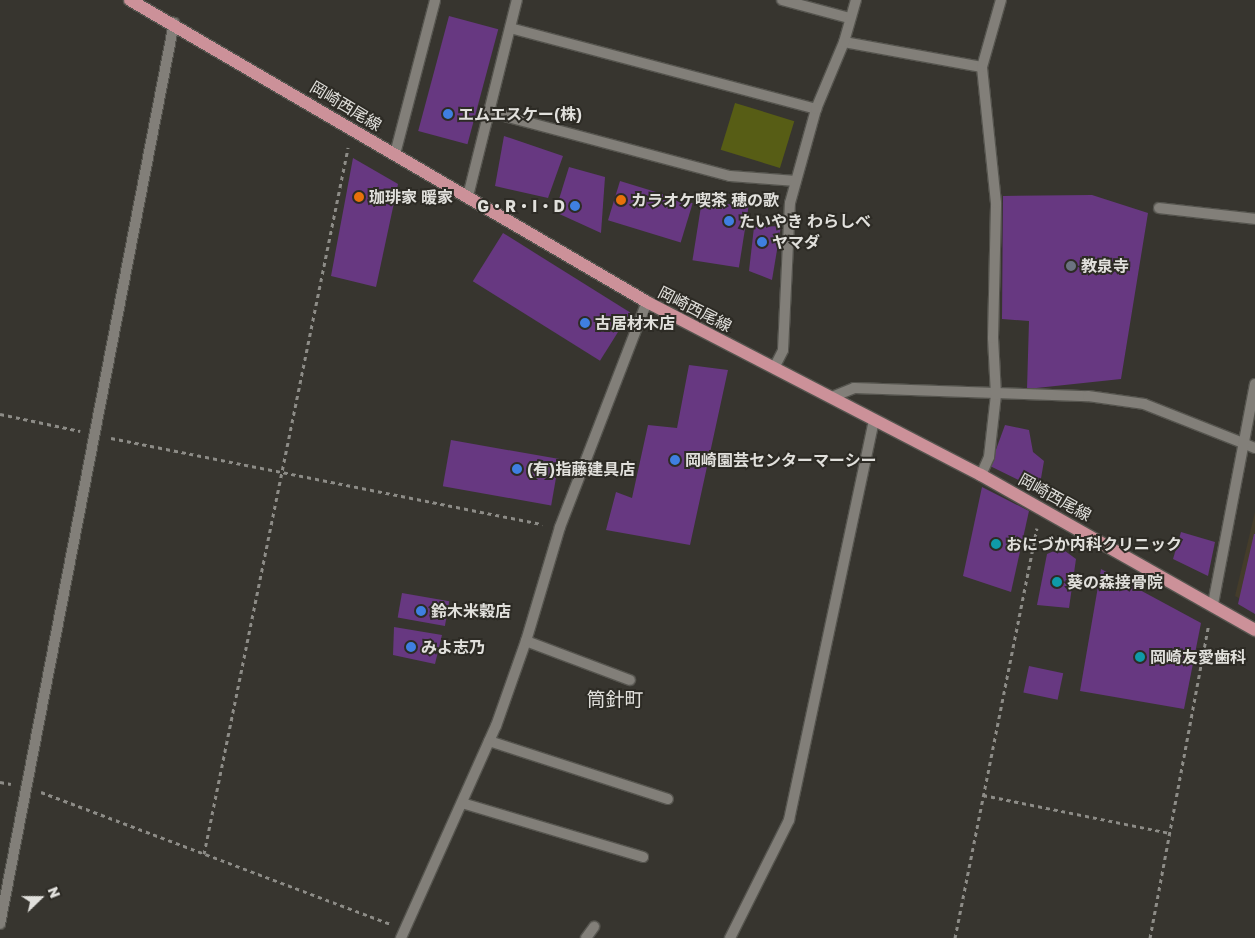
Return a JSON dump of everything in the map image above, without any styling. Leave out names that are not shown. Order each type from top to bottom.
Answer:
[{"type":"main road","name":"岡崎西尾線","points":[[130,0],[174,23],[647,302],[1041,507],[1213,604],[1255,630]]},
{"type":"street","points":[[395,154],[435,0]]},
{"type":"street","points":[[468,196],[517,0]]},
{"type":"street","points":[[782,0],[849,18]]},
{"type":"street","points":[[774,368],[783,350],[790,202],[816,109],[844,42],[849,18],[856,0]]},
{"type":"street","points":[[981,475],[989,457],[996,395],[993,338],[996,202],[982,67],[1001,0]]},
{"type":"street","points":[[0,924],[174,23]]},
{"type":"street","points":[[510,28],[816,109]]},
{"type":"street","points":[[844,42],[982,67]]},
{"type":"street","points":[[488,112],[730,176],[796,181]]},
{"type":"street","points":[[1159,208],[1255,219]]},
{"type":"street","points":[[404,934],[489,741],[526,641],[560,527],[647,302]]},
{"type":"street","points":[[1213,604],[1242,443],[1255,384]]},
{"type":"street","points":[[832,397],[854,388],[996,395],[1088,396],[1144,404],[1255,448]]},
{"type":"street","points":[[730,938],[789,820],[874,421]]},
{"type":"street","points":[[526,641],[630,680]]},
{"type":"street","points":[[489,741],[668,799]]},
{"type":"street","points":[[462,803],[644,857]]},
{"type":"street","points":[[586,938],[594,927]]},
{"type":"path","points":[[204,854],[352,128]]},
{"type":"path","points":[[0,414],[560,527]]},
{"type":"path","points":[[955,938],[1041,507]]},
{"type":"path","points":[[1150,938],[1213,604]]},
{"type":"path","points":[[27,787],[204,854],[404,934]]},
{"type":"path","points":[[983,795],[1169,833]]},
{"type":"shaded area","points":[[1255,512],[1255,607],[1235,596]]},
{"type":"green space","points":[[735,103],[794,121],[780,168],[721,150]]},
{"type":"building","points":[[449,16],[498,29],[467,144],[418,131]]},
{"type":"building","points":[[504,136],[563,156],[548,198],[495,186]]},
{"type":"building","points":[[353,158],[398,184],[376,287],[331,276]]},
{"type":"building","points":[[569,167],[605,177],[601,233],[555,212]]},
{"type":"building","points":[[620,181],[693,203],[681,242],[608,220]]},
{"type":"building","name":"教泉寺","points":[[1092,195],[1148,213],[1121,379],[1027,389],[1029,321],[1002,319],[1003,196]]},
{"type":"building","points":[[702,200],[748,207],[739,268],[692,260]]},
{"type":"building","points":[[781,226],[772,280],[749,271],[754,227]]},
{"type":"building","points":[[503,233],[630,312],[600,361],[473,281]]},
{"type":"building","name":"岡崎園芸センターマーシー","points":[[689,365],[728,370],[690,545],[606,530],[616,492],[632,498],[648,425],[677,428]]},
{"type":"building","points":[[1005,425],[1029,430],[1033,452],[1044,461],[1039,490],[990,466]]},
{"type":"building","points":[[451,440],[559,459],[551,505],[443,486]]},
{"type":"building","name":"おにづか内科クリニック","points":[[982,487],[1029,511],[1011,592],[963,576]]},
{"type":"building","points":[[1181,532],[1215,542],[1208,576],[1173,559]]},
{"type":"building","points":[[1255,534],[1255,614],[1238,604]]},
{"type":"building","name":"葵の森接骨院","points":[[1061,548],[1076,559],[1069,608],[1037,605],[1047,554]]},
{"type":"building","name":"岡崎友愛歯科","points":[[1101,569],[1201,623],[1184,709],[1080,691]]},
{"type":"building","points":[[402,593],[449,601],[445,626],[398,618]]},
{"type":"building","points":[[394,627],[442,635],[435,664],[393,655]]},
{"type":"building","points":[[1029,666],[1063,673],[1058,700],[1023,692]]},
{"type":"place","name":"エムエスケー(株)","points":[[448,114]]},
{"type":"place","name":"珈琲家 暖家","points":[[359,197]]},
{"type":"place","name":"カラオケ喫茶 穂の歌","points":[[621,200]]},
{"type":"place","name":"G・R・I・D","points":[[575,206]]},
{"type":"place","name":"たいやき わらしべ","points":[[729,221]]},
{"type":"place","name":"ヤマダ","points":[[762,242]]},
{"type":"place","name":"教泉寺","points":[[1071,266]]},
{"type":"place","name":"古居材木店","points":[[585,323]]},
{"type":"place","name":"岡崎園芸センターマーシー","points":[[675,460]]},
{"type":"place","name":"(有)指藤建具店","points":[[517,469]]},
{"type":"place","name":"おにづか内科クリニック","points":[[996,544]]},
{"type":"place","name":"葵の森接骨院","points":[[1057,582]]},
{"type":"place","name":"鈴木米穀店","points":[[421,611]]},
{"type":"place","name":"みよ志乃","points":[[411,647]]},
{"type":"place","name":"岡崎友愛歯科","points":[[1140,657]]},
{"type":"district","name":"筒針町","points":[[615,699]]}]
